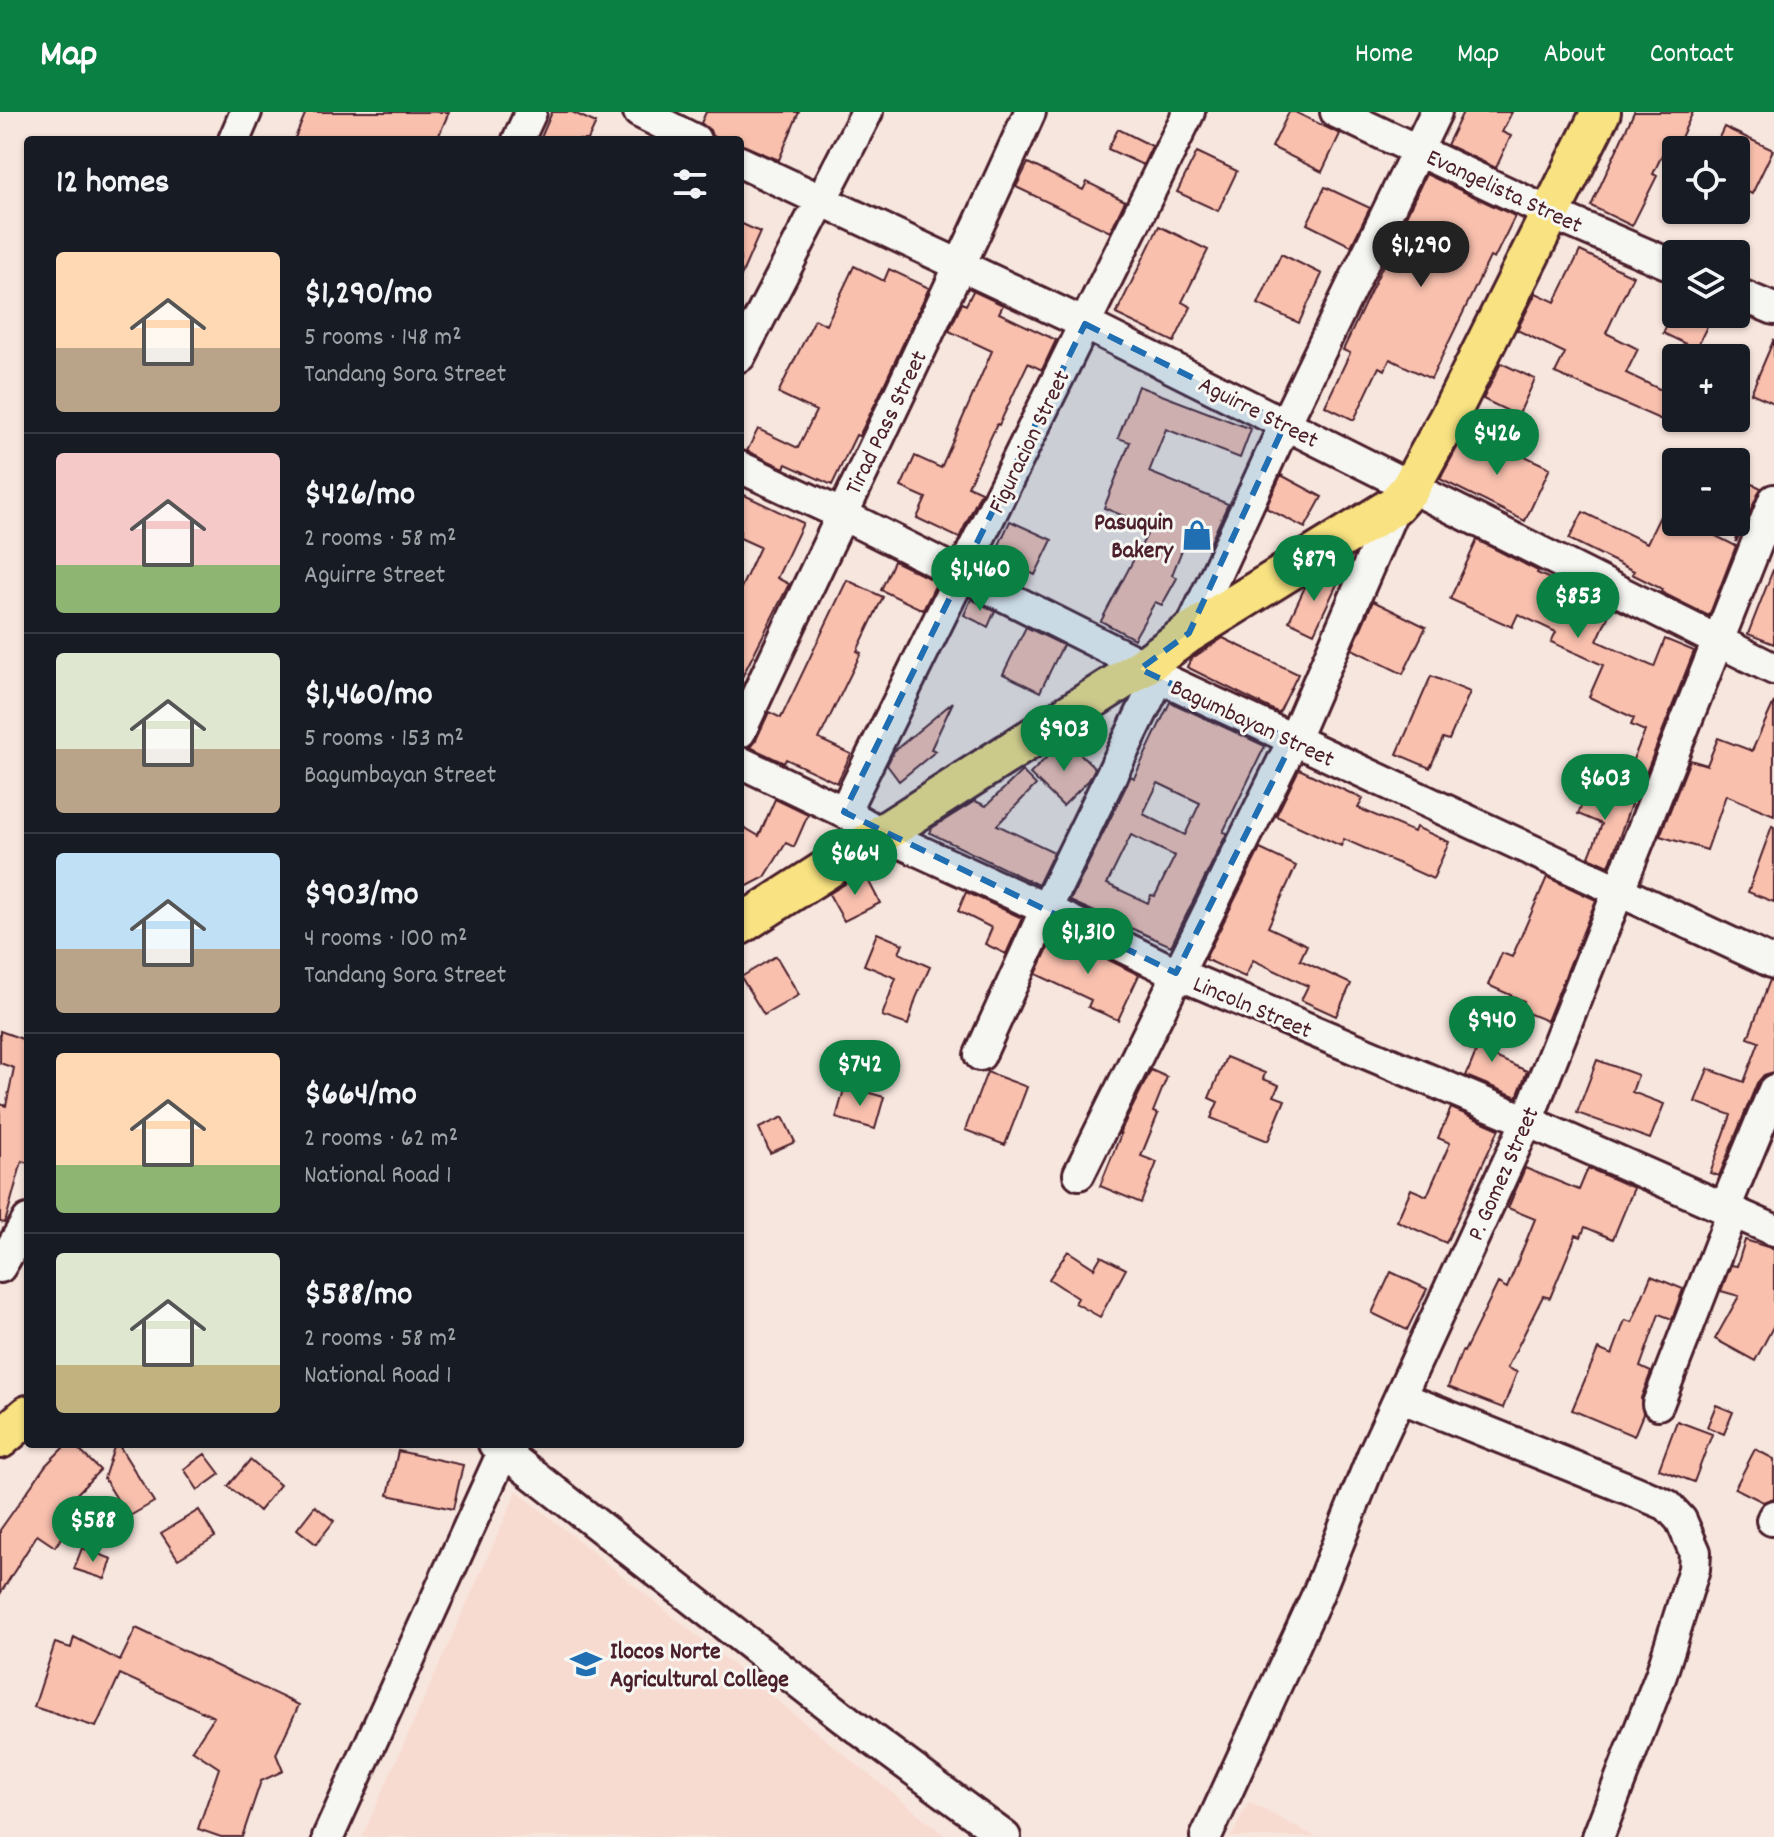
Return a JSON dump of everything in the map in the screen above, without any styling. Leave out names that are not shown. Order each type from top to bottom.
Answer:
[{"type":"main road","points":[[744,922],[882,834],[1151,672],[1189,633],[1403,496],[1448,419],[1601,112]]},
{"type":"main road","points":[[0,1439],[24,1418]]},
{"type":"street","points":[[236,136],[246,112]]},
{"type":"street","points":[[520,136],[531,112]]},
{"type":"street","points":[[744,348],[867,112]]},
{"type":"street","name":"Tirad Pass Street","points":[[744,723],[962,264],[1030,112]]},
{"type":"street","name":"Figuracion Street","points":[[844,812],[1189,112]]},
{"type":"street","name":"Evangelista Street","points":[[1336,112],[1550,213],[1662,261]]},
{"type":"street","points":[[1189,633],[1285,424],[1436,112]]},
{"type":"street","points":[[651,121],[686,136]]},
{"type":"street","name":"Aguirre Street","points":[[744,164],[962,264],[1285,424],[1403,496],[1774,669]]},
{"type":"street","points":[[1750,299],[1774,309]]},
{"type":"street","name":"Bagumbayan Street","points":[[744,469],[841,514],[1293,741],[1774,963]]},
{"type":"street","points":[[1079,1174],[1293,741],[1403,496]]},
{"type":"street","name":"P. Gomez Street","points":[[1206,1837],[1317,1596],[1373,1455],[1527,1121],[1774,500]]},
{"type":"street","points":[[980,1055],[1151,672]]},
{"type":"street","name":"Lincoln Street","points":[[744,764],[844,812],[882,834],[1176,973],[1527,1121],[1774,1230]]},
{"type":"street","points":[[1658,1404],[1774,1090]]},
{"type":"street","points":[[0,1267],[24,1227]]},
{"type":"street","points":[[1400,1397],[1656,1500],[1667,1505],[1681,1520],[1695,1552],[1690,1589],[1661,1675],[1598,1837]]},
{"type":"street","points":[[328,1837],[499,1448]]},
{"type":"street","points":[[500,1448],[857,1728],[1005,1837]]},
{"type":"highlighted area","points":[[1085,324],[1285,424],[1189,633],[1140,669],[1293,741],[1176,973],[844,812]]},
{"type":"shaded area","name":"Ilocos Norte Agricultural College","points":[[517,1491],[947,1837],[362,1837]]},
{"type":"shaded area","points":[[1249,1802],[1316,1837],[1231,1837]]},
{"type":"building","points":[[306,112],[449,112],[439,136],[296,136]]},
{"type":"building","points":[[552,112],[572,112],[596,123],[590,136],[542,136]]},
{"type":"building","points":[[706,112],[799,112],[779,160],[744,146],[744,136],[712,136],[701,123]]},
{"type":"building","points":[[1289,112],[1340,134],[1322,172],[1272,147]]},
{"type":"building","points":[[1463,112],[1512,112],[1502,132],[1511,136],[1496,168],[1447,145]]},
{"type":"building","points":[[1634,112],[1693,112],[1682,136],[1662,136],[1662,155],[1653,174],[1657,176],[1632,226],[1591,206]]},
{"type":"building","points":[[1724,127],[1743,136],[1720,136]]},
{"type":"building","points":[[1118,129],[1152,146],[1143,165],[1108,149]]},
{"type":"building","points":[[1750,139],[1773,150],[1750,193]]},
{"type":"building","points":[[1197,152],[1237,171],[1218,211],[1177,192]]},
{"type":"building","points":[[1028,163],[1083,190],[1087,182],[1125,201],[1110,232],[1016,187]]},
{"type":"building","points":[[1426,174],[1515,216],[1494,259],[1490,257],[1431,379],[1390,359],[1385,370],[1379,367],[1354,420],[1325,406],[1350,353],[1343,350]]},
{"type":"building","points":[[1325,187],[1370,208],[1351,246],[1307,224]]},
{"type":"building","points":[[744,225],[760,232],[744,269]]},
{"type":"building","points":[[1159,226],[1208,250],[1182,302],[1191,307],[1174,342],[1116,314]]},
{"type":"building","points":[[1580,251],[1633,276],[1606,333],[1638,349],[1626,373],[1662,390],[1662,420],[1555,373],[1565,353],[1517,330],[1536,293],[1555,302]]},
{"type":"building","points":[[1281,254],[1322,274],[1299,323],[1258,304]]},
{"type":"building","points":[[854,266],[884,281],[889,269],[929,288],[876,402],[832,485],[786,464],[784,468],[747,451],[758,429],[798,448],[816,411],[778,393],[815,319],[826,325]]},
{"type":"building","points":[[973,291],[1003,305],[999,313],[1056,340],[1042,370],[1028,363],[997,424],[968,486],[981,492],[959,538],[917,518],[926,498],[901,487],[915,456],[941,468],[992,351],[949,331],[962,303],[966,305]]},
{"type":"building","points":[[1665,328],[1706,328],[1698,344],[1686,344],[1663,333]]},
{"type":"building","points":[[1774,339],[1774,403],[1751,393]]},
{"type":"building","points":[[1501,363],[1535,379],[1518,416],[1483,399]]},
{"type":"building","points":[[1138,386],[1251,429],[1240,458],[1166,429],[1149,472],[1228,504],[1208,548],[1186,540],[1172,575],[1177,578],[1162,605],[1155,602],[1134,639],[1101,621],[1151,527],[1104,508],[1130,442],[1118,438]]},
{"type":"building","points":[[1463,437],[1506,458],[1510,449],[1550,468],[1525,521],[1440,479]]},
{"type":"building","points":[[1281,475],[1322,497],[1305,528],[1266,508]]},
{"type":"building","points":[[1750,483],[1761,488],[1750,512]]},
{"type":"building","points":[[744,495],[803,523],[777,578],[789,584],[744,673],[744,581],[760,547],[744,540]]},
{"type":"building","points":[[1583,512],[1647,543],[1662,512],[1662,536],[1716,536],[1736,546],[1709,616],[1661,592],[1662,589],[1632,574],[1634,571],[1569,539]]},
{"type":"building","points":[[1010,521],[1052,540],[1035,575],[994,556]]},
{"type":"building","points":[[1477,540],[1537,573],[1612,608],[1597,641],[1654,667],[1665,639],[1694,651],[1644,778],[1628,771],[1645,731],[1631,725],[1634,718],[1589,697],[1603,665],[1551,642],[1556,632],[1518,614],[1512,627],[1450,599]]},
{"type":"building","points":[[894,561],[937,582],[923,610],[881,590]]},
{"type":"building","points":[[1774,570],[1774,644],[1748,634]]},
{"type":"building","points":[[1326,574],[1339,580],[1314,633],[1289,621],[1305,587]]},
{"type":"building","points":[[847,580],[883,597],[857,651],[861,653],[819,739],[851,754],[837,783],[786,759],[784,763],[750,747],[769,712],[781,718]]},
{"type":"building","points":[[971,599],[995,611],[988,627],[964,615]]},
{"type":"building","points":[[1373,601],[1426,627],[1403,674],[1352,649]]},
{"type":"building","points":[[1026,627],[1063,645],[1040,692],[1003,674]]},
{"type":"building","points":[[1223,638],[1298,674],[1279,713],[1187,667],[1191,659]]},
{"type":"building","points":[[1431,676],[1470,692],[1449,740],[1443,738],[1430,768],[1397,754]]},
{"type":"building","points":[[953,702],[931,749],[936,751],[899,781],[887,765],[894,751]]},
{"type":"building","points":[[1170,702],[1265,746],[1223,832],[1227,833],[1171,946],[1070,901],[1131,776],[1134,778]],"holes":[[[1158,783],[1200,803],[1185,835],[1143,814]],[[1131,835],[1175,856],[1155,896],[1151,895],[1148,903],[1107,884]]]},
{"type":"building","points":[[1774,702],[1774,815],[1726,795],[1707,850],[1660,836],[1690,760],[1707,765],[1718,738],[1752,751]]},
{"type":"building","points":[[1067,741],[1095,768],[1089,780],[1063,806],[1030,774]]},
{"type":"building","points":[[1299,769],[1363,799],[1358,808],[1414,832],[1416,827],[1449,842],[1433,879],[1344,839],[1341,846],[1276,816]]},
{"type":"building","points":[[1022,771],[1036,785],[997,825],[1054,852],[1038,885],[930,833],[932,828],[975,801],[986,806]]},
{"type":"building","points":[[1589,787],[1631,804],[1609,866],[1589,857],[1602,824],[1578,814]]},
{"type":"building","points":[[775,799],[808,815],[794,847],[786,843],[765,877],[744,888],[744,827],[759,836]]},
{"type":"building","points":[[1774,827],[1774,902],[1748,892]]},
{"type":"building","points":[[1260,849],[1296,866],[1268,927],[1307,945],[1300,960],[1351,984],[1336,1016],[1301,1000],[1308,986],[1253,960],[1245,977],[1205,959]]},
{"type":"building","points":[[864,872],[880,903],[844,921],[829,894]]},
{"type":"building","points":[[1547,877],[1596,900],[1547,1021],[1520,1010],[1524,1001],[1488,985],[1502,953],[1512,957]]},
{"type":"building","points":[[966,892],[1022,918],[1006,954],[985,944],[992,928],[958,911]]},
{"type":"building","points":[[877,933],[903,944],[899,953],[930,967],[908,1025],[882,1016],[896,978],[864,965]]},
{"type":"building","points":[[1055,933],[1139,975],[1118,1020],[1088,1007],[1091,1000],[1036,974]]},
{"type":"building","points":[[776,956],[799,995],[764,1015],[744,982],[744,975]]},
{"type":"building","points":[[1770,980],[1774,981],[1774,1072],[1764,1075],[1757,1083],[1719,1176],[1710,1173],[1731,1115],[1695,1102],[1708,1069],[1744,1082],[1759,1042],[1748,1038]]},
{"type":"building","points":[[1472,1026],[1501,1039],[1493,1056],[1527,1071],[1517,1097],[1466,1076],[1476,1052],[1463,1046]]},
{"type":"building","points":[[0,1031],[24,1040],[24,1162],[5,1223],[0,1222],[0,1104],[6,1106],[14,1068],[0,1063]]},
{"type":"building","points":[[1226,1057],[1265,1073],[1263,1079],[1279,1085],[1274,1096],[1285,1100],[1268,1141],[1211,1118],[1218,1102],[1209,1098]]},
{"type":"building","points":[[1597,1060],[1638,1075],[1632,1092],[1664,1104],[1650,1139],[1577,1113]]},
{"type":"building","points":[[1151,1070],[1167,1077],[1153,1112],[1158,1114],[1141,1156],[1157,1162],[1141,1203],[1100,1186],[1119,1134]]},
{"type":"building","points":[[987,1072],[1027,1087],[1005,1145],[965,1130]]},
{"type":"building","points":[[845,1086],[884,1097],[875,1129],[836,1118]]},
{"type":"building","points":[[1451,1108],[1499,1129],[1446,1243],[1397,1221],[1411,1189],[1427,1196],[1450,1143],[1438,1138]]},
{"type":"building","points":[[783,1117],[795,1142],[770,1153],[759,1128]]},
{"type":"building","points":[[1525,1168],[1579,1190],[1588,1168],[1634,1188],[1613,1239],[1585,1227],[1581,1237],[1576,1235],[1550,1298],[1543,1296],[1507,1368],[1517,1372],[1503,1408],[1448,1387],[1462,1351],[1498,1283],[1507,1288],[1535,1219],[1508,1208]]},
{"type":"building","points":[[1745,1240],[1774,1249],[1774,1325],[1755,1361],[1715,1339],[1739,1296],[1721,1291],[1731,1265],[1737,1266]]},
{"type":"building","points":[[1068,1251],[1094,1268],[1101,1256],[1126,1269],[1100,1317],[1075,1303],[1078,1298],[1049,1279]]},
{"type":"building","points":[[1391,1272],[1427,1289],[1407,1330],[1372,1313]]},
{"type":"building","points":[[1651,1276],[1683,1289],[1672,1319],[1659,1314],[1640,1367],[1651,1372],[1641,1398],[1643,1414],[1634,1436],[1572,1410],[1598,1349],[1612,1355],[1625,1320],[1632,1322]]},
{"type":"building","points":[[1716,1405],[1733,1412],[1724,1434],[1707,1427]]},
{"type":"building","points":[[1677,1421],[1712,1434],[1694,1482],[1659,1469]]},
{"type":"building","points":[[63,1448],[77,1448],[100,1470],[69,1502],[81,1511],[55,1547],[37,1535],[0,1594],[0,1530],[46,1465]]},
{"type":"building","points":[[114,1448],[120,1448],[154,1502],[128,1517],[104,1478]]},
{"type":"building","points":[[1755,1449],[1774,1459],[1774,1498],[1763,1502],[1735,1488]]},
{"type":"building","points":[[398,1451],[463,1465],[453,1509],[388,1495]]},
{"type":"building","points":[[205,1454],[220,1474],[198,1490],[184,1469]]},
{"type":"building","points":[[250,1460],[280,1485],[259,1511],[228,1486]]},
{"type":"building","points":[[315,1506],[334,1521],[316,1544],[297,1529]]},
{"type":"building","points":[[199,1510],[215,1537],[178,1559],[161,1533]]},
{"type":"building","points":[[82,1548],[112,1559],[105,1579],[74,1569]]},
{"type":"building","points":[[136,1628],[299,1705],[276,1754],[283,1771],[261,1781],[242,1837],[221,1837],[198,1829],[219,1768],[192,1750],[214,1717],[120,1674],[96,1727],[34,1707],[55,1643],[71,1648],[74,1637],[120,1661]]},
{"type":"place","name":"Pasuquin Bakery","points":[[1197,535]]},
{"type":"place","name":"Ilocos Norte Agricultural College","points":[[586,1664]]}]
